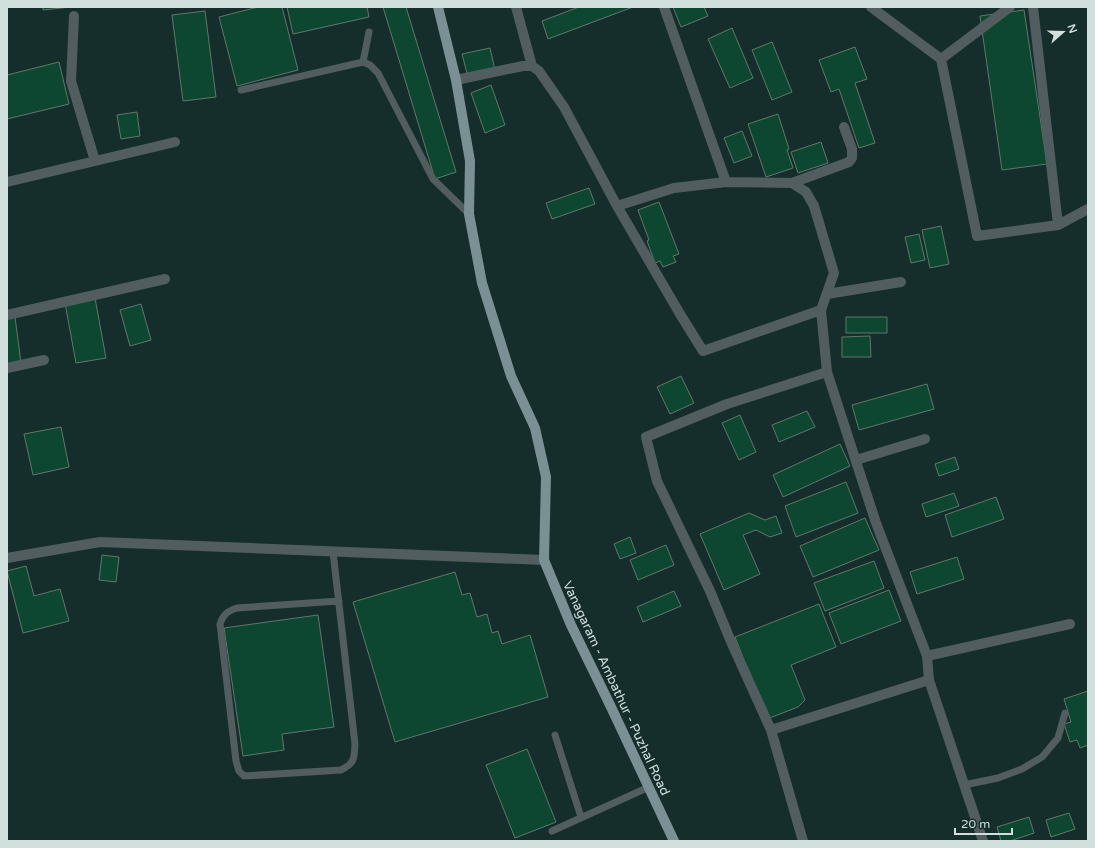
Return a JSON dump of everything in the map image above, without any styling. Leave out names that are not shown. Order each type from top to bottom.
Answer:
[{"type":"main road","name":"Vanagaram - Ambathur - Puzhal Road","points":[[438,7],[456,80],[470,161],[469,214],[482,283],[511,376],[535,428],[546,478],[544,560],[571,625],[674,841]]},
{"type":"street","points":[[516,7],[532,66]]},
{"type":"street","points":[[664,7],[726,182]]},
{"type":"street","points":[[871,7],[941,59],[977,236],[1058,225],[1088,209]]},
{"type":"street","points":[[941,59],[1010,7]]},
{"type":"street","points":[[1033,7],[1058,225]]},
{"type":"street","points":[[74,16],[71,81],[95,161]]},
{"type":"street","points":[[456,80],[523,66],[532,66],[539,71],[564,107],[617,206],[703,351],[821,310]]},
{"type":"street","points":[[617,206],[674,188],[726,182],[792,183],[849,162],[852,158],[852,154],[844,127]]},
{"type":"street","points":[[7,182],[175,142]]},
{"type":"street","points":[[792,183],[806,192],[814,206],[834,273],[821,310],[828,372],[876,523],[927,656],[929,680],[983,841]]},
{"type":"street","points":[[7,315],[165,279]]},
{"type":"street","points":[[827,294],[901,282]]},
{"type":"street","points":[[7,368],[44,360]]},
{"type":"street","points":[[803,841],[771,730],[710,591],[657,481],[646,437],[727,404],[828,372]]},
{"type":"street","points":[[856,460],[925,440]]},
{"type":"street","points":[[7,558],[100,542],[544,560]]},
{"type":"street","points":[[927,656],[1070,624]]},
{"type":"street","points":[[771,730],[929,680]]},
{"type":"lane","points":[[363,62],[369,32]]},
{"type":"lane","points":[[241,90],[363,62],[370,65],[378,73],[434,179],[469,214]]},
{"type":"lane","points":[[333,552],[339,601],[356,744],[354,758],[350,765],[341,770],[244,776],[239,771],[236,761],[220,624],[222,616],[228,611],[237,608],[339,601]]},
{"type":"lane","points":[[964,785],[998,778],[1022,769],[1042,757],[1058,738],[1065,713]]},
{"type":"lane","points":[[555,735],[581,818]]},
{"type":"lane","points":[[552,831],[649,787]]},
{"type":"building","points":[[43,7],[71,7],[43,10]]},
{"type":"building","points":[[258,7],[282,7],[298,70],[237,86],[219,17]]},
{"type":"building","points":[[287,7],[367,7],[369,17],[293,34]]},
{"type":"building","points":[[383,7],[406,7],[456,172],[435,179]]},
{"type":"building","points":[[579,7],[633,7],[548,39],[542,21]]},
{"type":"building","points":[[673,7],[704,7],[708,16],[681,27]]},
{"type":"building","points":[[1024,10],[1047,164],[1002,170],[980,16]]},
{"type":"building","points":[[205,11],[216,97],[183,101],[172,15]]},
{"type":"building","points":[[732,28],[753,78],[730,88],[708,39]]},
{"type":"building","points":[[772,42],[792,92],[772,100],[752,50]]},
{"type":"building","points":[[855,47],[867,79],[855,83],[875,143],[859,148],[839,89],[831,92],[819,60]]},
{"type":"building","points":[[490,48],[495,70],[468,77],[462,54]]},
{"type":"building","points":[[59,62],[69,104],[7,119],[7,75]]},
{"type":"building","points":[[491,85],[505,125],[485,133],[471,93]]},
{"type":"building","points":[[137,112],[140,136],[121,139],[117,115]]},
{"type":"building","points":[[778,114],[789,149],[787,150],[793,168],[766,177],[748,124]]},
{"type":"building","points":[[742,131],[752,156],[734,163],[724,138]]},
{"type":"building","points":[[821,142],[828,163],[798,173],[791,152]]},
{"type":"building","points":[[589,188],[595,204],[552,219],[546,203]]},
{"type":"building","points":[[659,202],[679,254],[673,256],[676,262],[663,267],[660,261],[655,263],[647,241],[649,240],[638,210]]},
{"type":"building","points":[[941,226],[949,264],[930,268],[922,230]]},
{"type":"building","points":[[919,234],[925,260],[911,263],[905,237]]},
{"type":"building","points":[[95,298],[106,358],[76,363],[65,303]]},
{"type":"building","points":[[141,304],[151,340],[130,346],[120,310]]},
{"type":"building","points":[[15,317],[21,363],[7,365],[7,318]]},
{"type":"building","points":[[846,317],[887,317],[887,333],[846,333]]},
{"type":"building","points":[[870,336],[871,357],[842,357],[842,337]]},
{"type":"building","points":[[681,376],[694,403],[670,414],[657,387]]},
{"type":"building","points":[[927,384],[934,409],[859,430],[852,405]]},
{"type":"building","points":[[807,411],[815,427],[779,442],[772,425]]},
{"type":"building","points":[[740,415],[756,452],[739,460],[722,423]]},
{"type":"building","points":[[61,427],[69,467],[33,475],[24,434]]},
{"type":"building","points":[[840,444],[850,466],[783,497],[773,475]]},
{"type":"building","points":[[955,457],[959,469],[939,476],[935,464]]},
{"type":"building","points":[[846,482],[858,513],[796,537],[785,506]]},
{"type":"building","points":[[954,493],[959,506],[926,517],[922,504]]},
{"type":"building","points":[[996,497],[1004,519],[952,537],[945,515]]},
{"type":"building","points":[[749,513],[765,520],[776,516],[782,533],[770,537],[756,530],[743,535],[760,574],[724,590],[700,534]]},
{"type":"building","points":[[865,518],[879,550],[813,577],[800,546]]},
{"type":"building","points":[[630,537],[636,553],[620,559],[614,544]]},
{"type":"building","points":[[666,545],[674,565],[638,580],[630,560]]},
{"type":"building","points":[[102,555],[119,557],[116,582],[99,580]]},
{"type":"building","points":[[957,557],[964,579],[917,594],[910,572]]},
{"type":"building","points":[[874,561],[884,588],[825,611],[814,583]]},
{"type":"building","points":[[26,566],[34,596],[60,589],[69,621],[23,633],[7,571]]},
{"type":"building","points":[[455,572],[462,595],[470,593],[477,617],[487,614],[492,633],[498,631],[502,644],[530,635],[548,697],[395,742],[353,602]]},
{"type":"building","points":[[889,590],[901,621],[841,644],[829,613]]},
{"type":"building","points":[[674,591],[681,606],[643,622],[637,607]]},
{"type":"building","points":[[819,604],[836,647],[791,665],[805,700],[798,707],[767,719],[735,637]]},
{"type":"building","points":[[318,615],[334,727],[282,734],[284,750],[243,756],[224,628]]},
{"type":"building","points":[[1088,691],[1088,745],[1080,748],[1077,740],[1070,742],[1064,724],[1071,722],[1064,699]]},
{"type":"building","points":[[527,749],[556,822],[515,838],[486,765]]},
{"type":"building","points":[[1069,813],[1075,829],[1051,837],[1046,820]]},
{"type":"building","points":[[1029,817],[1034,833],[1010,841],[1001,841],[997,827]]}]
